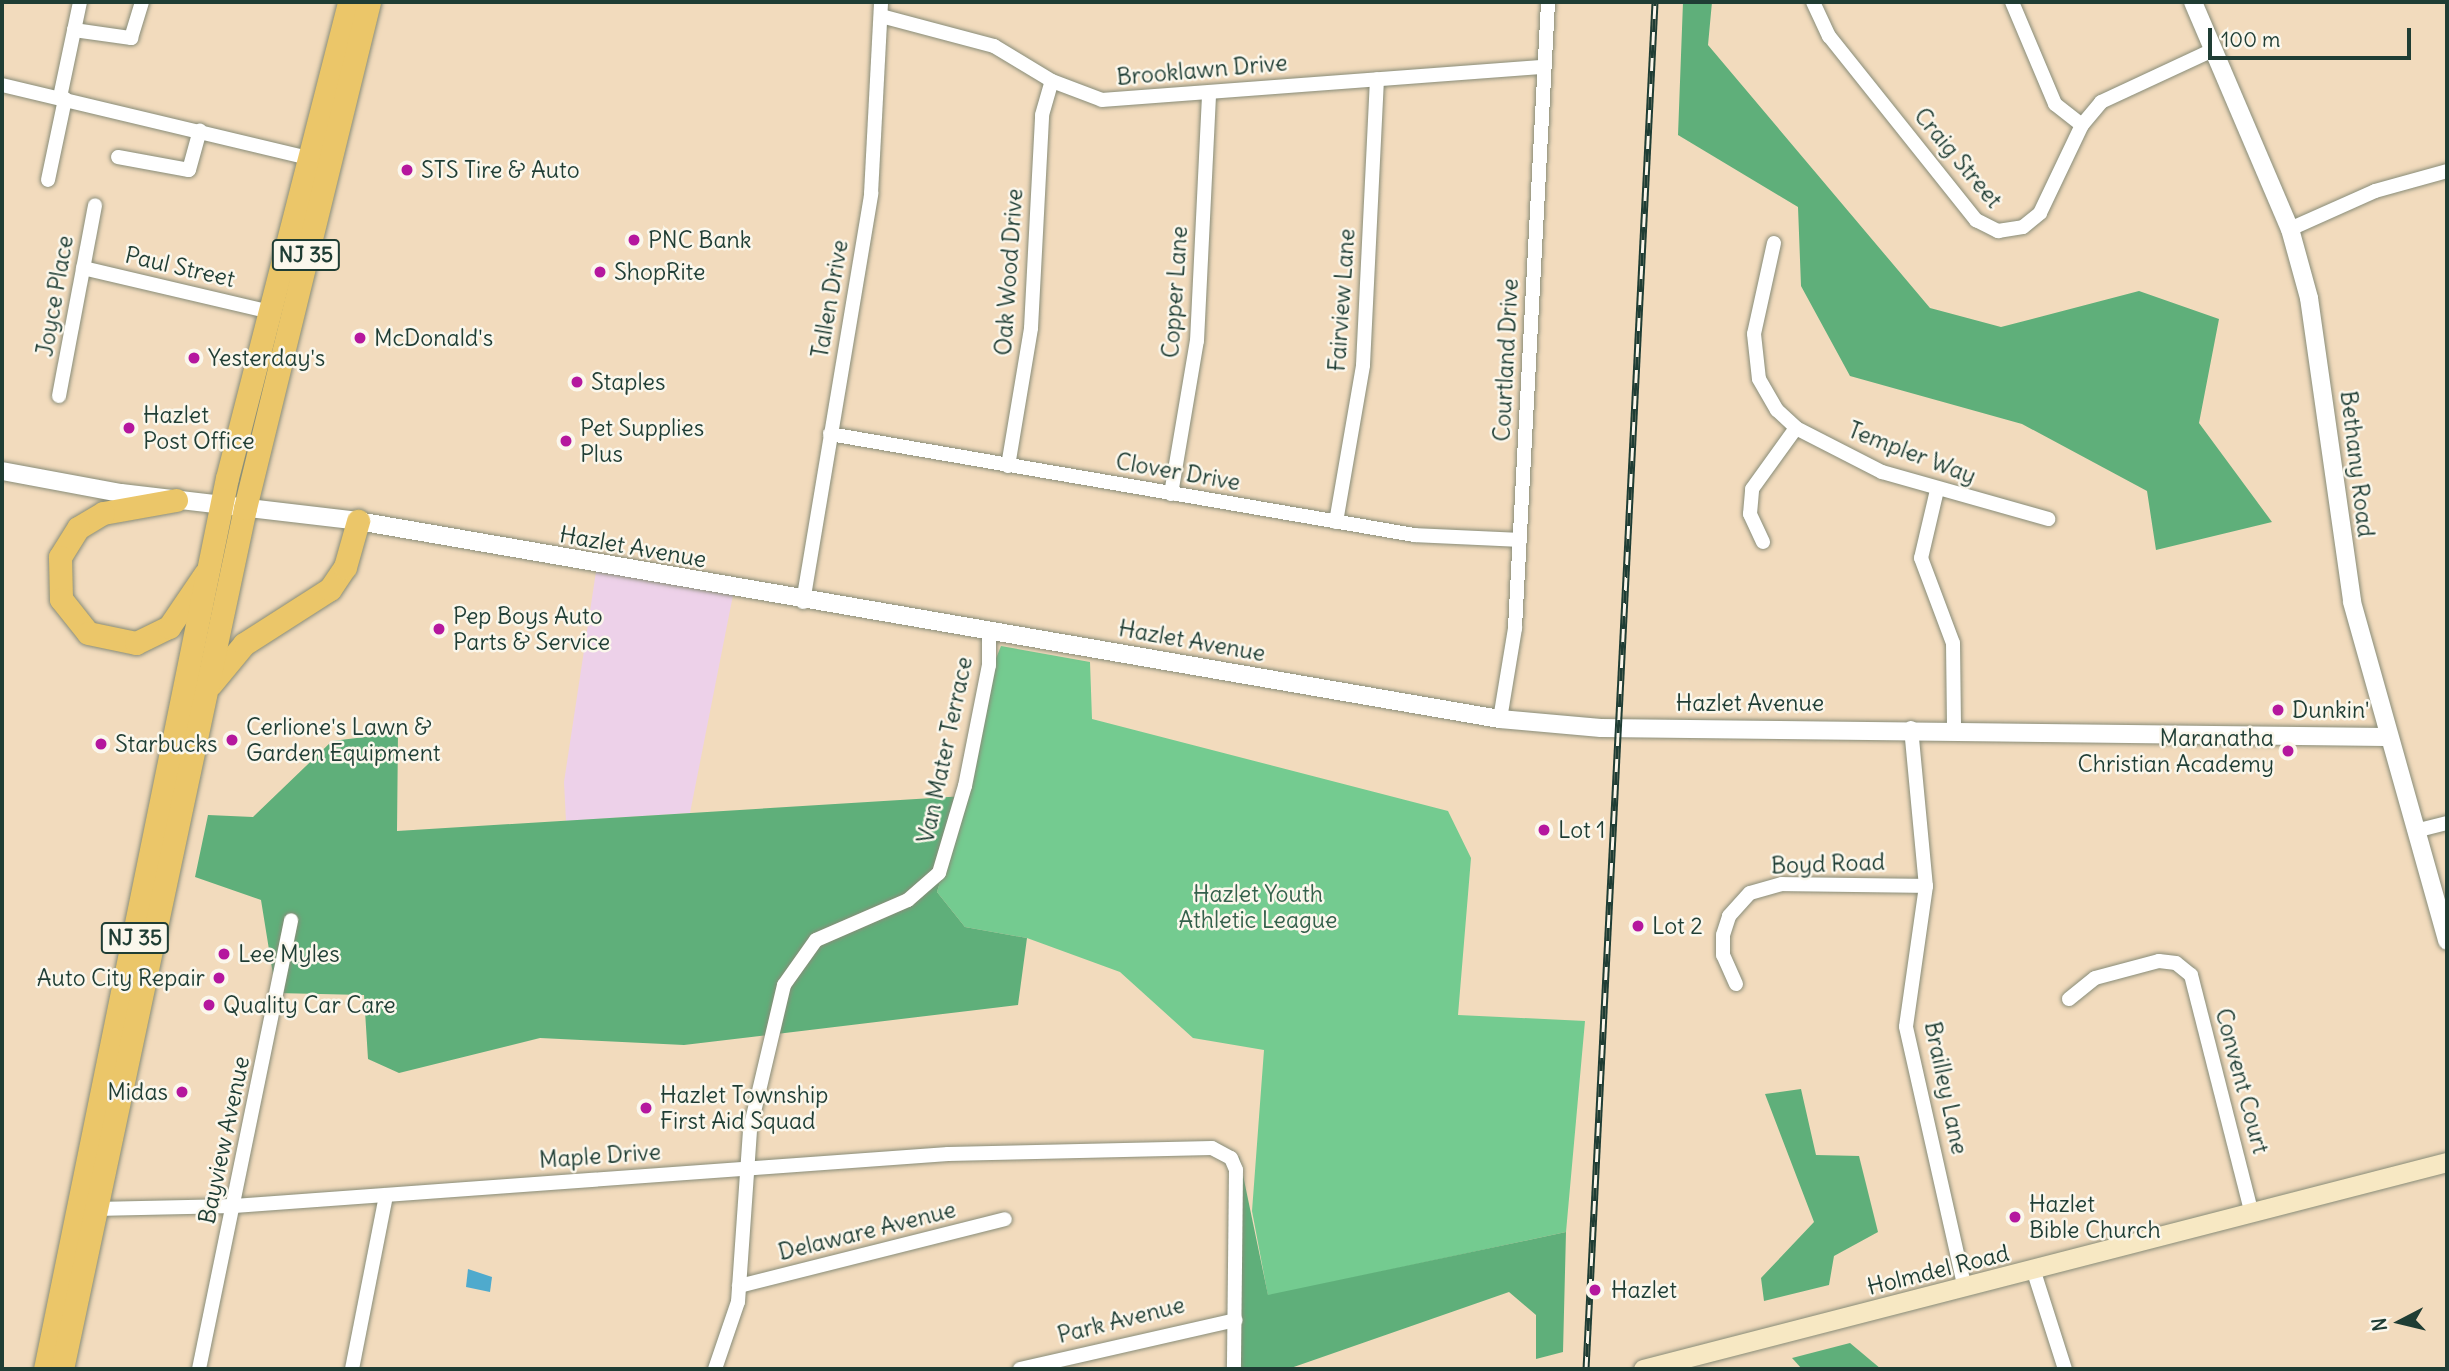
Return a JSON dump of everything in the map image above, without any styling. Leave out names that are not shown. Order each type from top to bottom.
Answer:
[{"type":"highway","name":"NJ 35","points":[[45,1369],[222,505],[266,311],[349,2]]},
{"type":"highway","name":"NJ 35","points":[[62,1369],[245,508],[369,2]]},
{"type":"highway","points":[[176,500],[103,513],[78,528],[58,570],[68,614],[98,639],[145,641],[181,615],[210,565]]},
{"type":"highway","points":[[209,687],[244,644],[330,589],[345,567],[358,521]]},
{"type":"main road","name":"Holmdel Road","points":[[1643,1369],[2034,1272],[2251,1210],[2447,1163]]},
{"type":"street","points":[[48,180],[80,2]]},
{"type":"street","points":[[74,30],[131,38],[142,2]]},
{"type":"street","name":"Courtland Drive","points":[[1500,719],[1516,628],[1548,2]]},
{"type":"street","name":"Craig Street","points":[[1813,2],[1829,37],[1987,227],[2012,231],[2040,212],[2082,125],[2110,94],[2213,50]]},
{"type":"street","points":[[2012,2],[2055,104],[2082,125]]},
{"type":"street","name":"Bethany Road","points":[[2193,2],[2290,229],[2315,329],[2352,601],[2385,737],[2447,941]]},
{"type":"street","name":"Brooklawn Drive","points":[[881,9],[994,46],[1052,82],[1102,100],[1544,67]]},
{"type":"street","name":"Tallen Drive","points":[[803,602],[871,194],[881,9]]},
{"type":"street","name":"Fairview Lane","points":[[1336,522],[1363,365],[1377,79]]},
{"type":"street","name":"Oak Wood Drive","points":[[1008,466],[1031,328],[1042,115],[1052,82]]},
{"type":"street","points":[[2,85],[200,130],[308,158]]},
{"type":"street","name":"Copper Lane","points":[[1171,494],[1197,341],[1209,92]]},
{"type":"street","points":[[118,157],[190,170],[200,130]]},
{"type":"street","points":[[2290,229],[2375,191],[2447,171]]},
{"type":"street","name":"Joyce Place","points":[[60,396],[94,205]]},
{"type":"street","name":"Templer Way","points":[[1774,243],[1756,306],[1755,361],[1768,398],[1796,428],[1858,462],[1937,490],[2048,519]]},
{"type":"street","name":"Paul Street","points":[[83,268],[266,311]]},
{"type":"street","points":[[1763,541],[1749,514],[1752,489],[1796,428]]},
{"type":"street","name":"Clover Drive","points":[[830,434],[1414,535],[1520,540]]},
{"type":"street","name":"Hazlet Avenue","points":[[2,471],[176,500],[358,521],[803,602],[1500,719],[1601,728],[1911,728],[2385,737]]},
{"type":"street","points":[[1937,490],[1921,558],[1953,643],[1954,729]]},
{"type":"street","name":"Van Mater Terrace","points":[[715,1369],[739,1286],[747,1167],[777,1007],[795,965],[831,929],[918,894],[945,861],[989,665],[989,633]]},
{"type":"street","name":"Brailley Lane","points":[[1911,728],[1926,886],[1906,1027],[1965,1288]]},
{"type":"street","points":[[2415,831],[2447,823]]},
{"type":"street","name":"Boyd Road","points":[[1736,984],[1723,955],[1723,935],[1729,916],[1750,893],[1782,884],[1926,886]]},
{"type":"street","name":"Bayview Avenue","points":[[199,1369],[291,920]]},
{"type":"street","name":"Convent Court","points":[[2070,999],[2095,978],[2159,961],[2176,963],[2191,975],[2251,1210]]},
{"type":"street","name":"Maple Drive","points":[[96,1209],[234,1206],[747,1167],[1195,1147],[1231,1158],[1237,1185],[1235,1320]]},
{"type":"street","points":[[352,1369],[386,1195]]},
{"type":"street","name":"Delaware Avenue","points":[[739,1286],[1005,1219]]},
{"type":"street","points":[[2034,1272],[2066,1369]]},
{"type":"street","points":[[1234,1369],[1235,1320]]},
{"type":"street","name":"Park Avenue","points":[[1020,1369],[1235,1320]]},
{"type":"shaded area","points":[[597,565],[734,590],[690,813],[566,821],[564,782]]},
{"type":"green space","points":[[1683,2],[1712,2],[1708,45],[1930,308],[2001,327],[2139,291],[2219,319],[2199,423],[2272,522],[2156,550],[2147,491],[2022,424],[1850,376],[1801,286],[1798,207],[1678,135]]},
{"type":"green space","name":"Hazlet Youth Athletic League","points":[[1001,646],[1090,662],[1092,719],[1448,811],[1471,858],[1458,1015],[1585,1021],[1566,1232],[1268,1296],[1252,1211],[1264,1050],[1193,1038],[1120,972],[1027,938],[965,927],[937,892],[965,796],[984,688]]},
{"type":"green space","points":[[398,733],[397,831],[965,796],[937,892],[965,927],[1027,938],[1018,1005],[684,1045],[540,1038],[399,1073],[368,1059],[364,995],[276,993],[261,900],[195,877],[208,815],[253,817],[332,741]]},
{"type":"green space","points":[[1801,1089],[1816,1155],[1859,1156],[1878,1232],[1834,1256],[1829,1285],[1764,1301],[1761,1278],[1814,1222],[1765,1094]]},
{"type":"green space","points":[[1239,1156],[1268,1295],[1566,1232],[1563,1352],[1536,1359],[1536,1315],[1509,1292],[1288,1369],[1233,1369]]},
{"type":"green space","points":[[1850,1343],[1881,1369],[1802,1369],[1792,1358]]},
{"type":"water","points":[[468,1269],[492,1277],[490,1292],[466,1287]]},
{"type":"railway","points":[[1586,1369],[1655,2]]},
{"type":"place","name":"STS Tire & Auto","points":[[407,170]]},
{"type":"place","name":"PNC Bank","points":[[634,240]]},
{"type":"place","name":"ShopRite","points":[[600,272]]},
{"type":"place","name":"McDonald's","points":[[360,338]]},
{"type":"place","name":"Yesterday's","points":[[194,358]]},
{"type":"place","name":"Staples","points":[[577,382]]},
{"type":"place","name":"Hazlet Post Office","points":[[129,428]]},
{"type":"place","name":"Pet Supplies Plus","points":[[566,441]]},
{"type":"place","name":"Pep Boys Auto Parts & Service","points":[[439,629]]},
{"type":"place","name":"Dunkin'","points":[[2278,710]]},
{"type":"place","name":"Cerlione's Lawn & Garden Equipment","points":[[232,740]]},
{"type":"place","name":"Starbucks","points":[[101,744]]},
{"type":"place","name":"Maranatha Christian Academy","points":[[2288,751]]},
{"type":"place","name":"Lot 1","points":[[1544,830]]},
{"type":"place","name":"Lot 2","points":[[1638,926]]},
{"type":"place","name":"Lee Myles","points":[[224,954]]},
{"type":"place","name":"Auto City Repair","points":[[219,978]]},
{"type":"place","name":"Quality Car Care","points":[[209,1005]]},
{"type":"place","name":"Midas","points":[[182,1092]]},
{"type":"place","name":"Hazlet Township First Aid Squad","points":[[646,1108]]},
{"type":"place","name":"Hazlet Bible Church","points":[[2015,1217]]},
{"type":"place","name":"Hazlet","points":[[1595,1290]]}]
